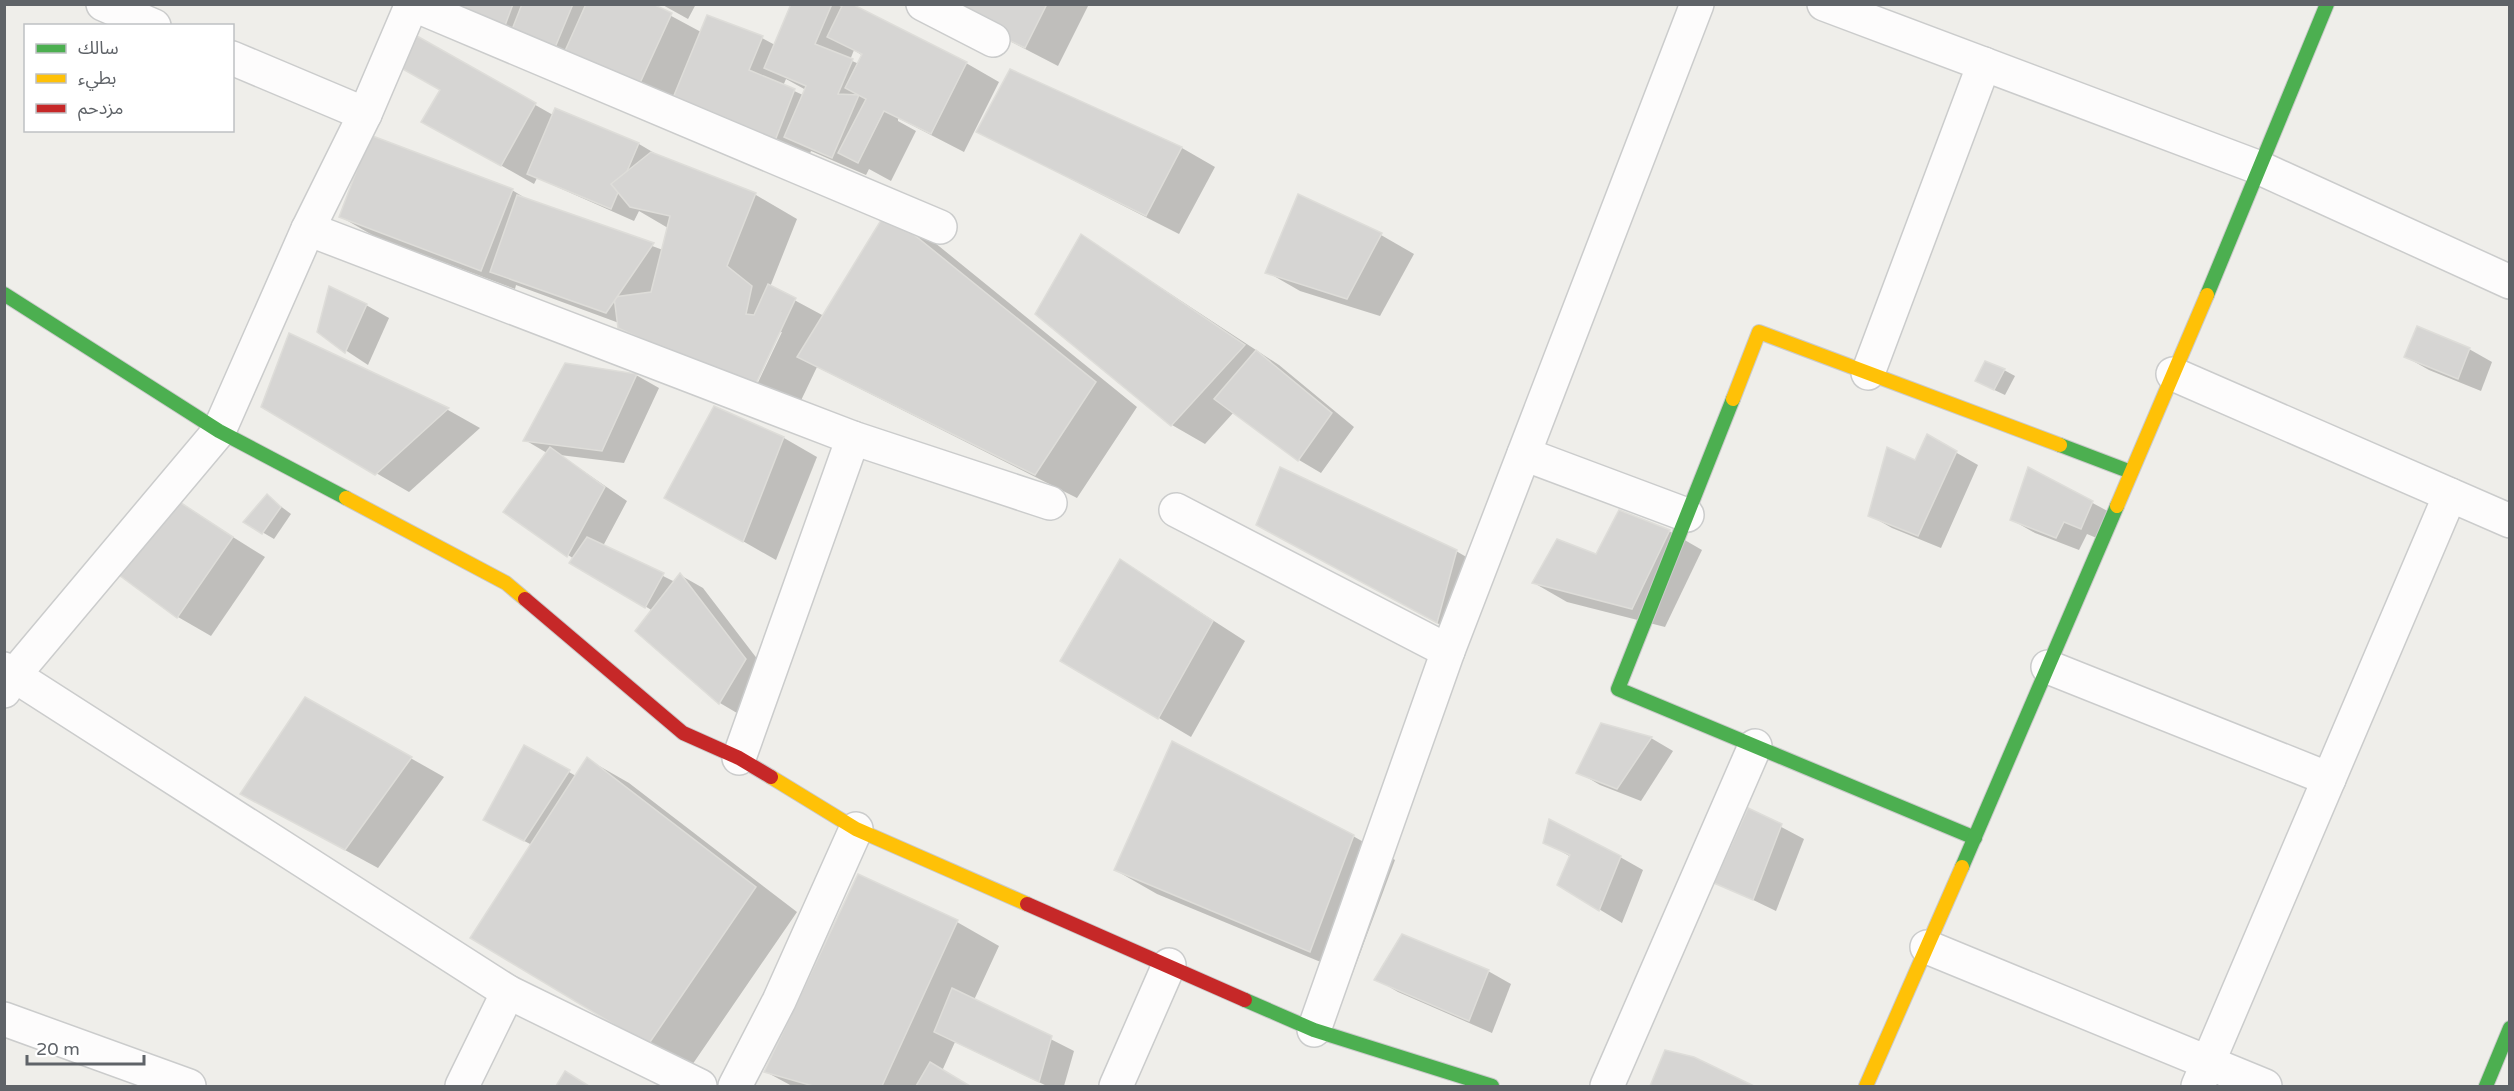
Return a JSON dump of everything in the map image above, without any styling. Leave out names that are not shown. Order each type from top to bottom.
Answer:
[{"type":"street","points":[[103,4],[149,24]]},
{"type":"street","points":[[700,1086],[508,992],[8,678],[219,431],[309,229],[365,114],[412,4],[940,227]]},
{"type":"street","points":[[923,4],[993,40]]},
{"type":"street","points":[[1314,1030],[1448,651],[1697,4]]},
{"type":"street","points":[[1824,4],[2260,168],[2510,282]]},
{"type":"street","points":[[1866,1086],[1975,838],[2173,374],[2327,4]]},
{"type":"street","points":[[234,59],[365,114]]},
{"type":"street","points":[[1868,373],[1984,64]]},
{"type":"street","points":[[309,229],[853,438],[1050,503]]},
{"type":"street","points":[[4,294],[219,431],[506,583],[683,733],[738,758],[856,829],[1314,1030],[1492,1086]]},
{"type":"street","points":[[1975,838],[1618,689],[1760,332],[2131,472]]},
{"type":"street","points":[[2173,374],[2510,521]]},
{"type":"street","points":[[738,758],[853,438]]},
{"type":"street","points":[[1524,454],[1687,515]]},
{"type":"street","points":[[2203,1075],[2450,495]]},
{"type":"street","points":[[1176,510],[1448,651]]},
{"type":"street","points":[[2048,667],[2329,779]]},
{"type":"street","points":[[1607,1086],[1755,746]]},
{"type":"street","points":[[735,1086],[779,1001],[856,829]]},
{"type":"street","points":[[1928,946],[2203,1075],[2265,1086]]},
{"type":"street","points":[[1116,1086],[1169,965]]},
{"type":"street","points":[[462,1086],[508,992]]},
{"type":"street","points":[[4,1019],[177,1084]]},
{"type":"street","points":[[2486,1086],[2510,1028]]},
{"type":"building","points":[[435,4],[513,4],[503,31]]},
{"type":"building","points":[[522,4],[573,4],[554,50],[511,32]]},
{"type":"building","points":[[586,4],[653,4],[672,13],[635,94],[561,60]]},
{"type":"building","points":[[791,4],[832,4],[815,44],[853,59],[838,94],[859,95],[832,158],[784,137],[806,86],[764,68]]},
{"type":"building","points":[[843,4],[852,4],[967,62],[931,134],[884,111],[858,163],[838,153],[866,99],[845,88],[862,54],[827,37]]},
{"type":"building","points":[[936,4],[1047,4],[1025,48]]},
{"type":"building","points":[[707,15],[763,36],[749,70],[795,89],[773,146],[670,105]]},
{"type":"building","points":[[417,36],[536,103],[501,166],[421,122],[440,90],[399,67]]},
{"type":"building","points":[[1010,69],[1182,147],[1146,216],[976,132]]},
{"type":"building","points":[[555,108],[639,143],[611,209],[527,174]]},
{"type":"building","points":[[370,135],[513,189],[481,271],[339,217]]},
{"type":"building","points":[[651,152],[756,193],[727,266],[752,286],[746,314],[754,315],[768,284],[796,298],[753,390],[618,328],[614,297],[651,292],[670,216],[630,207],[611,184]]},
{"type":"building","points":[[1298,194],[1382,233],[1347,299],[1265,273]]},
{"type":"building","points":[[517,195],[654,243],[606,313],[490,272]]},
{"type":"building","points":[[886,212],[1096,382],[1035,475],[797,357]]},
{"type":"building","points":[[1081,234],[1245,345],[1171,426],[1035,314]]},
{"type":"building","points":[[329,286],[367,304],[345,353],[317,332]]},
{"type":"building","points":[[2417,326],[2470,348],[2458,379],[2404,357]]},
{"type":"building","points":[[289,333],[449,408],[375,475],[261,407]]},
{"type":"building","points":[[1256,350],[1332,413],[1298,461],[1214,399]]},
{"type":"building","points":[[1985,361],[2005,369],[1994,390],[1975,381]]},
{"type":"building","points":[[565,363],[637,374],[602,451],[523,441]]},
{"type":"building","points":[[714,406],[784,437],[743,542],[664,498]]},
{"type":"building","points":[[1927,434],[1957,451],[1918,536],[1868,516],[1887,447],[1915,460]]},
{"type":"building","points":[[550,447],[605,487],[567,557],[503,512]]},
{"type":"building","points":[[1280,467],[1457,550],[1437,623],[1256,525]]},
{"type":"building","points":[[2028,467],[2093,501],[2081,529],[2064,522],[2056,538],[2010,520]]},
{"type":"building","points":[[267,494],[281,507],[262,534],[243,522]]},
{"type":"building","points":[[169,495],[233,537],[177,618],[115,572]]},
{"type":"building","points":[[1619,510],[1670,530],[1632,609],[1532,583],[1557,539],[1596,554]]},
{"type":"building","points":[[587,537],[664,573],[645,608],[569,563]]},
{"type":"building","points":[[1120,559],[1213,621],[1158,719],[1060,661]]},
{"type":"building","points":[[680,573],[746,659],[719,704],[635,631]]},
{"type":"building","points":[[305,697],[412,757],[345,850],[240,794]]},
{"type":"building","points":[[1601,723],[1652,737],[1617,789],[1576,773]]},
{"type":"building","points":[[1172,741],[1354,835],[1310,952],[1114,870]]},
{"type":"building","points":[[524,745],[570,770],[524,841],[483,820]]},
{"type":"building","points":[[587,757],[756,887],[648,1045],[470,938]]},
{"type":"building","points":[[1748,808],[1782,824],[1753,900],[1714,883]]},
{"type":"building","points":[[1549,819],[1621,856],[1599,911],[1557,885],[1570,855],[1543,843]]},
{"type":"building","points":[[858,874],[958,920],[882,1086],[813,1086],[764,1072]]},
{"type":"building","points":[[1402,934],[1489,970],[1469,1021],[1374,980]]},
{"type":"building","points":[[952,988],[1052,1036],[1039,1082],[934,1032]]},
{"type":"building","points":[[1665,1050],[1694,1057],[1754,1086],[1650,1086]]},
{"type":"building","points":[[930,1062],[970,1086],[916,1086]]},
{"type":"building","points":[[565,1071],[589,1086],[556,1086]]},
{"type":"traffic: fast","points":[[2207,295],[2327,4]]},
{"type":"traffic: fast","points":[[4,294],[219,431],[346,498]]},
{"type":"traffic: fast","points":[[1733,399],[1618,689],[1975,838]]},
{"type":"traffic: fast","points":[[2060,445],[2131,472]]},
{"type":"traffic: fast","points":[[1962,867],[2117,506]]},
{"type":"traffic: fast","points":[[1245,1000],[1314,1030],[1492,1086]]},
{"type":"traffic: fast","points":[[2486,1086],[2510,1028]]},
{"type":"traffic: slow","points":[[2117,506],[2207,295]]},
{"type":"traffic: slow","points":[[1733,399],[1759,332],[2060,445]]},
{"type":"traffic: slow","points":[[346,498],[506,583],[525,599]]},
{"type":"traffic: slow","points":[[771,777],[856,829],[1027,904]]},
{"type":"traffic: slow","points":[[1866,1086],[1962,867]]},
{"type":"traffic: jam","points":[[525,599],[683,733],[739,758],[771,777]]},
{"type":"traffic: jam","points":[[1027,904],[1245,1000]]}]
